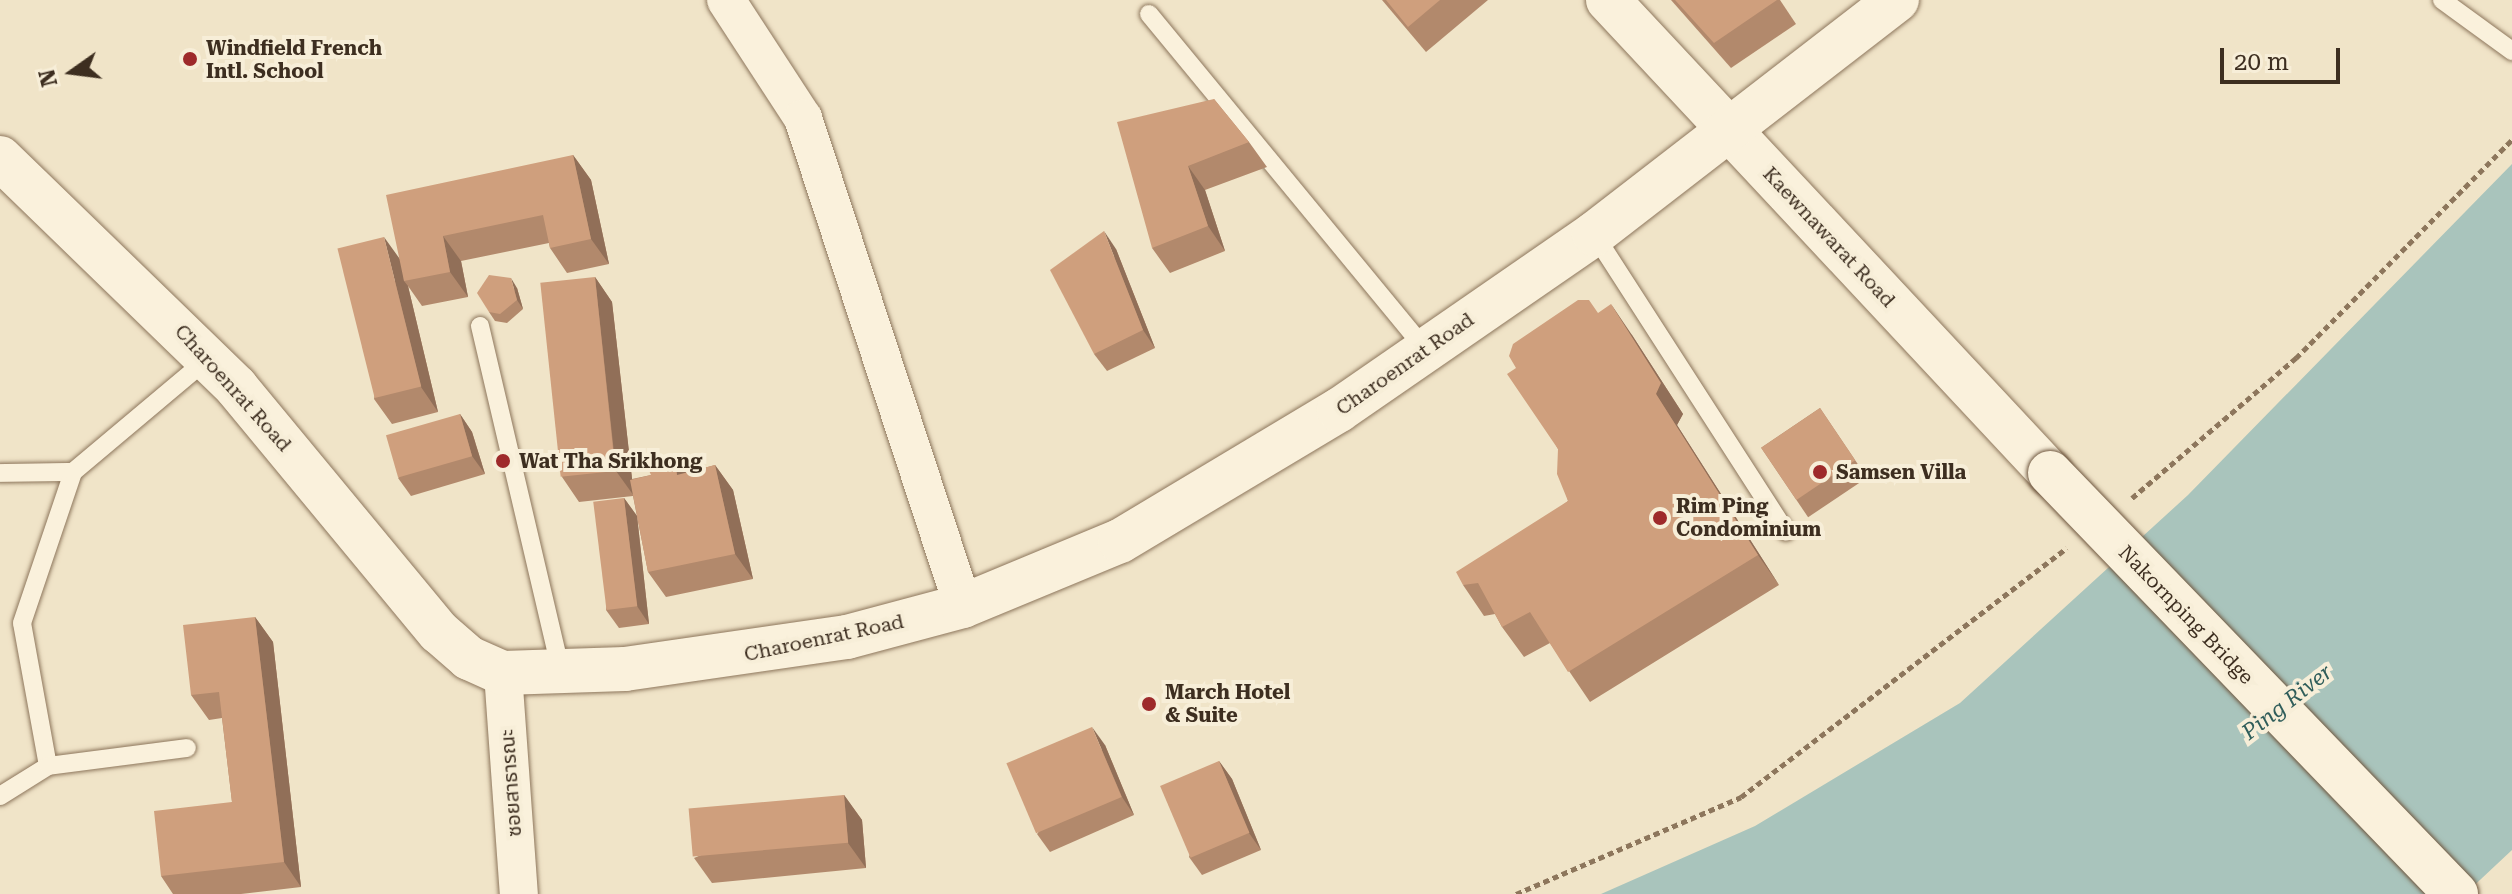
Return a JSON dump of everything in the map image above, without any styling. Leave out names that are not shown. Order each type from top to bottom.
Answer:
[{"type":"main road","name":"Kaewnawarat Road","points":[[1608,0],[2050,473]]},
{"type":"main road","name":"Charoenrat Road","points":[[0,158],[209,358],[439,632],[469,658],[503,673],[728,658],[963,606],[1120,541],[1221,485],[1426,350],[1594,234],[1731,133],[1897,0]]},
{"type":"main road","name":"Nakornping Bridge","points":[[2050,473],[2456,894]]},
{"type":"street","points":[[726,0],[803,118],[963,606]]},
{"type":"street","name":"ซอยสาธารณะ","points":[[503,673],[519,894]]},
{"type":"lane","points":[[2442,0],[2512,51]]},
{"type":"lane","points":[[1149,14],[1426,350]]},
{"type":"lane","points":[[1594,234],[1786,532]]},
{"type":"lane","points":[[480,326],[561,671]]},
{"type":"lane","points":[[48,766],[22,623],[73,472],[209,358]]},
{"type":"lane","points":[[0,473],[73,472]]},
{"type":"lane","points":[[0,796],[48,766],[187,748]]},
{"type":"path","points":[[2120,507],[2274,379],[2512,140]]},
{"type":"path","points":[[1516,894],[1741,797],[2071,545]]},
{"type":"water","name":"Ping River","points":[[2512,164],[2512,850],[2465,894],[1601,894],[1755,826],[1960,703],[2188,495]]},
{"type":"building","points":[[1386,0],[1440,0],[1408,27]]},
{"type":"building","points":[[1675,0],[1777,0],[1714,43]]},
{"type":"building","points":[[1214,99],[1249,142],[1188,166],[1208,226],[1152,248],[1117,122]]},
{"type":"building","points":[[573,155],[591,239],[550,248],[543,215],[443,236],[450,272],[404,281],[386,195]]},
{"type":"building","points":[[1104,231],[1143,330],[1094,354],[1050,270]]},
{"type":"building","points":[[384,237],[421,386],[375,398],[337,249]]},
{"type":"building","points":[[489,275],[511,278],[517,300],[500,314],[489,312],[477,293]]},
{"type":"building","points":[[595,277],[615,471],[561,477],[540,283]]},
{"type":"building","name":"Rim Ping Condominium","points":[[1578,300],[1589,300],[1598,313],[1611,304],[1661,383],[1656,394],[1758,555],[1568,672],[1530,612],[1502,627],[1478,583],[1463,585],[1456,572],[1568,501],[1557,474],[1558,449],[1507,374],[1516,368],[1509,356],[1513,344]]},
{"type":"building","name":"Samsen Villa","points":[[1820,408],[1855,460],[1796,500],[1761,448]]},
{"type":"building","points":[[460,414],[472,456],[398,478],[386,435]]},
{"type":"building","points":[[674,455],[677,475],[715,465],[735,554],[648,572],[630,480],[651,475],[645,462]]},
{"type":"building","points":[[624,498],[637,606],[607,610],[593,502]]},
{"type":"building","points":[[255,617],[284,862],[161,876],[154,811],[232,802],[219,692],[191,695],[183,625]]},
{"type":"building","points":[[1092,727],[1122,797],[1036,833],[1006,763]]},
{"type":"building","points":[[1219,761],[1249,833],[1191,858],[1160,786]]},
{"type":"building","points":[[844,795],[848,843],[693,856],[689,809]]},
{"type":"place","name":"Windfield French Intl. School","points":[[190,59]]},
{"type":"place","name":"Wat Tha Srikhong","points":[[503,461]]},
{"type":"place","name":"Samsen Villa","points":[[1820,472]]},
{"type":"place","name":"Rim Ping Condominium","points":[[1660,518]]},
{"type":"place","name":"March Hotel & Suite","points":[[1149,704]]}]
